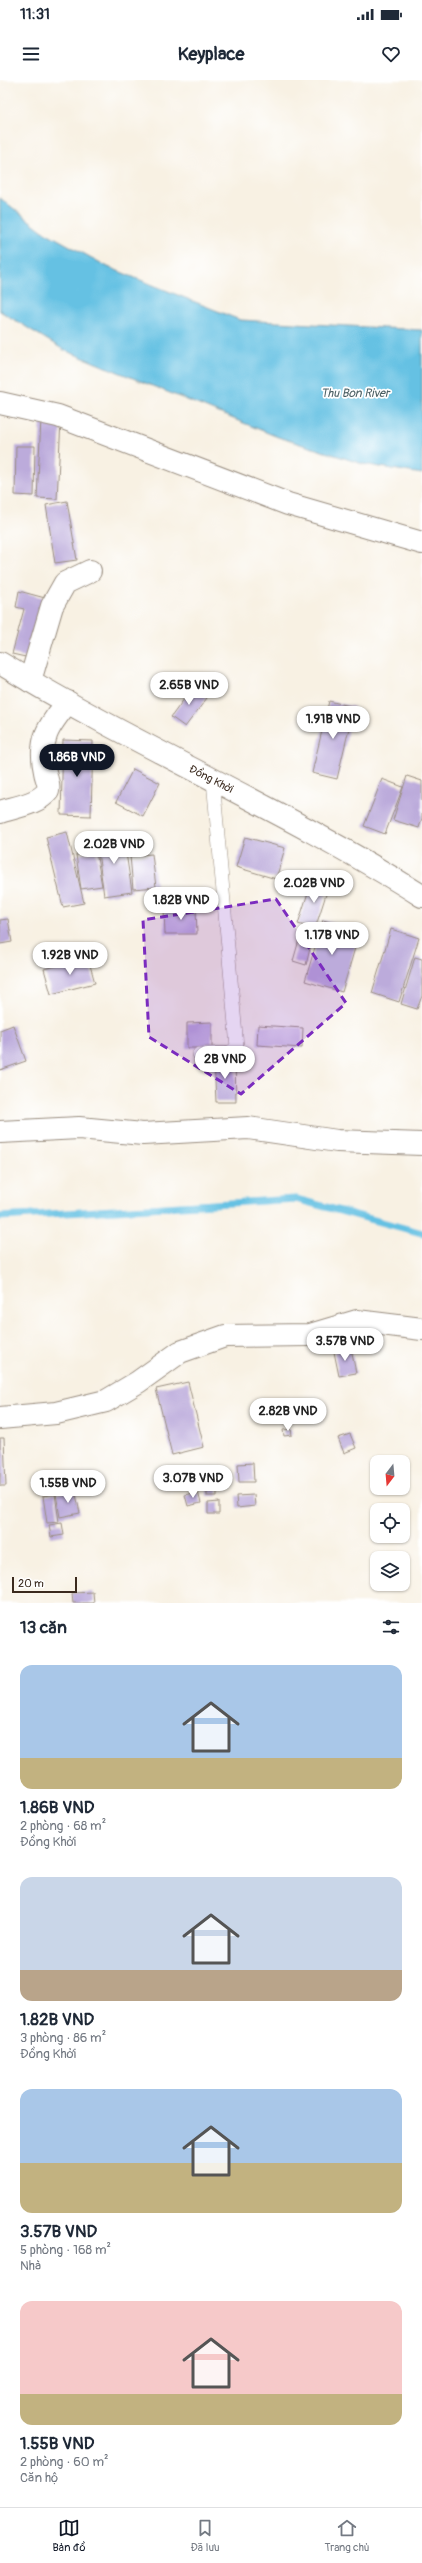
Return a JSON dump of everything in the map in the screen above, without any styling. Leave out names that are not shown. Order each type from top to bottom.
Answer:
[{"type":"street","points":[[0,404],[58,416],[288,504],[422,543]]},
{"type":"street","points":[[30,682],[52,606],[65,583],[90,571]]},
{"type":"street","name":"Đồng Khởi","points":[[0,663],[30,682],[213,780],[279,813],[422,896]]},
{"type":"street","points":[[0,812],[30,802],[45,795],[48,790],[43,752],[44,735],[52,720],[68,702]]},
{"type":"street","points":[[0,1132],[80,1128],[143,1134],[248,1128],[337,1141],[422,1144]]},
{"type":"street","points":[[0,1418],[56,1413],[106,1401],[138,1382],[180,1352],[225,1336],[310,1335],[357,1321],[422,1329]]},
{"type":"lane","points":[[199,1054],[229,1053],[237,1047],[213,780]]},
{"type":"highlighted area","points":[[276,899],[346,1003],[241,1094],[149,1037],[143,920]]},
{"type":"water","name":"Thu Bon River","points":[[0,198],[43,231],[108,267],[240,320],[422,330],[422,474],[363,464],[278,437],[64,350],[0,311]]},
{"type":"building","points":[[41,419],[61,420],[57,499],[37,498]]},
{"type":"building","points":[[16,446],[35,446],[34,496],[15,495]]},
{"type":"building","points":[[67,501],[77,560],[55,563],[46,505]]},
{"type":"building","points":[[19,591],[45,598],[30,658],[12,654],[24,609],[16,607]]},
{"type":"building","points":[[189,685],[207,698],[185,727],[171,717],[187,695],[183,693]]},
{"type":"building","points":[[329,701],[354,707],[337,779],[312,773]]},
{"type":"building","points":[[63,740],[93,741],[91,816],[61,815]]},
{"type":"building","points":[[133,769],[160,783],[143,816],[116,802]]},
{"type":"building","points":[[407,776],[422,781],[422,818],[419,828],[393,820]]},
{"type":"building","points":[[382,779],[403,787],[385,834],[364,826]]},
{"type":"building","points":[[67,832],[84,903],[63,907],[46,837]]},
{"type":"building","points":[[123,833],[132,892],[104,896],[96,837]]},
{"type":"building","points":[[245,837],[285,848],[276,879],[236,867]]},
{"type":"building","points":[[96,852],[102,886],[81,889],[76,855]]},
{"type":"building","points":[[152,854],[156,887],[133,889],[130,856]]},
{"type":"building","points":[[312,880],[329,885],[315,929],[298,924]]},
{"type":"building","points":[[196,908],[197,934],[165,934],[164,909]]},
{"type":"building","points":[[8,919],[12,942],[0,944],[0,920]]},
{"type":"building","points":[[323,920],[360,931],[342,992],[305,981]]},
{"type":"building","points":[[391,929],[419,938],[399,1002],[372,993]]},
{"type":"building","points":[[301,933],[313,936],[306,965],[293,961]]},
{"type":"building","points":[[415,957],[422,959],[422,996],[417,1009],[401,1004]]},
{"type":"building","points":[[88,958],[95,983],[51,994],[44,969]]},
{"type":"building","points":[[212,1022],[212,1048],[187,1048],[187,1023]]},
{"type":"building","points":[[13,1025],[26,1061],[0,1070],[0,1030]]},
{"type":"building","points":[[258,1025],[303,1028],[302,1048],[257,1045]]},
{"type":"building","points":[[214,1058],[235,1058],[236,1102],[216,1102]]},
{"type":"building","points":[[351,1348],[356,1373],[339,1376],[334,1352]]},
{"type":"building","points":[[188,1382],[204,1447],[172,1455],[156,1389]]},
{"type":"building","points":[[291,1429],[292,1435],[284,1436],[283,1430]]},
{"type":"building","points":[[350,1434],[356,1448],[344,1453],[338,1438]]},
{"type":"building","points":[[0,1438],[4,1438],[6,1486],[0,1486]]},
{"type":"building","points":[[253,1463],[254,1482],[239,1482],[238,1464]]},
{"type":"building","points":[[207,1482],[217,1482],[217,1496],[207,1496]]},
{"type":"building","points":[[75,1490],[80,1513],[60,1517],[56,1494]]},
{"type":"building","points":[[198,1492],[201,1503],[188,1506],[185,1495]]},
{"type":"building","points":[[55,1494],[59,1522],[47,1523],[43,1496]]},
{"type":"building","points":[[254,1495],[255,1506],[237,1508],[236,1496]]},
{"type":"building","points":[[219,1502],[219,1514],[208,1514],[208,1503]]},
{"type":"building","points":[[62,1523],[64,1535],[51,1537],[49,1525]]},
{"type":"building","points":[[93,1592],[94,1603],[73,1603],[72,1593]]},
{"type":"waterway","points":[[0,1217],[296,1199],[422,1233]]}]
